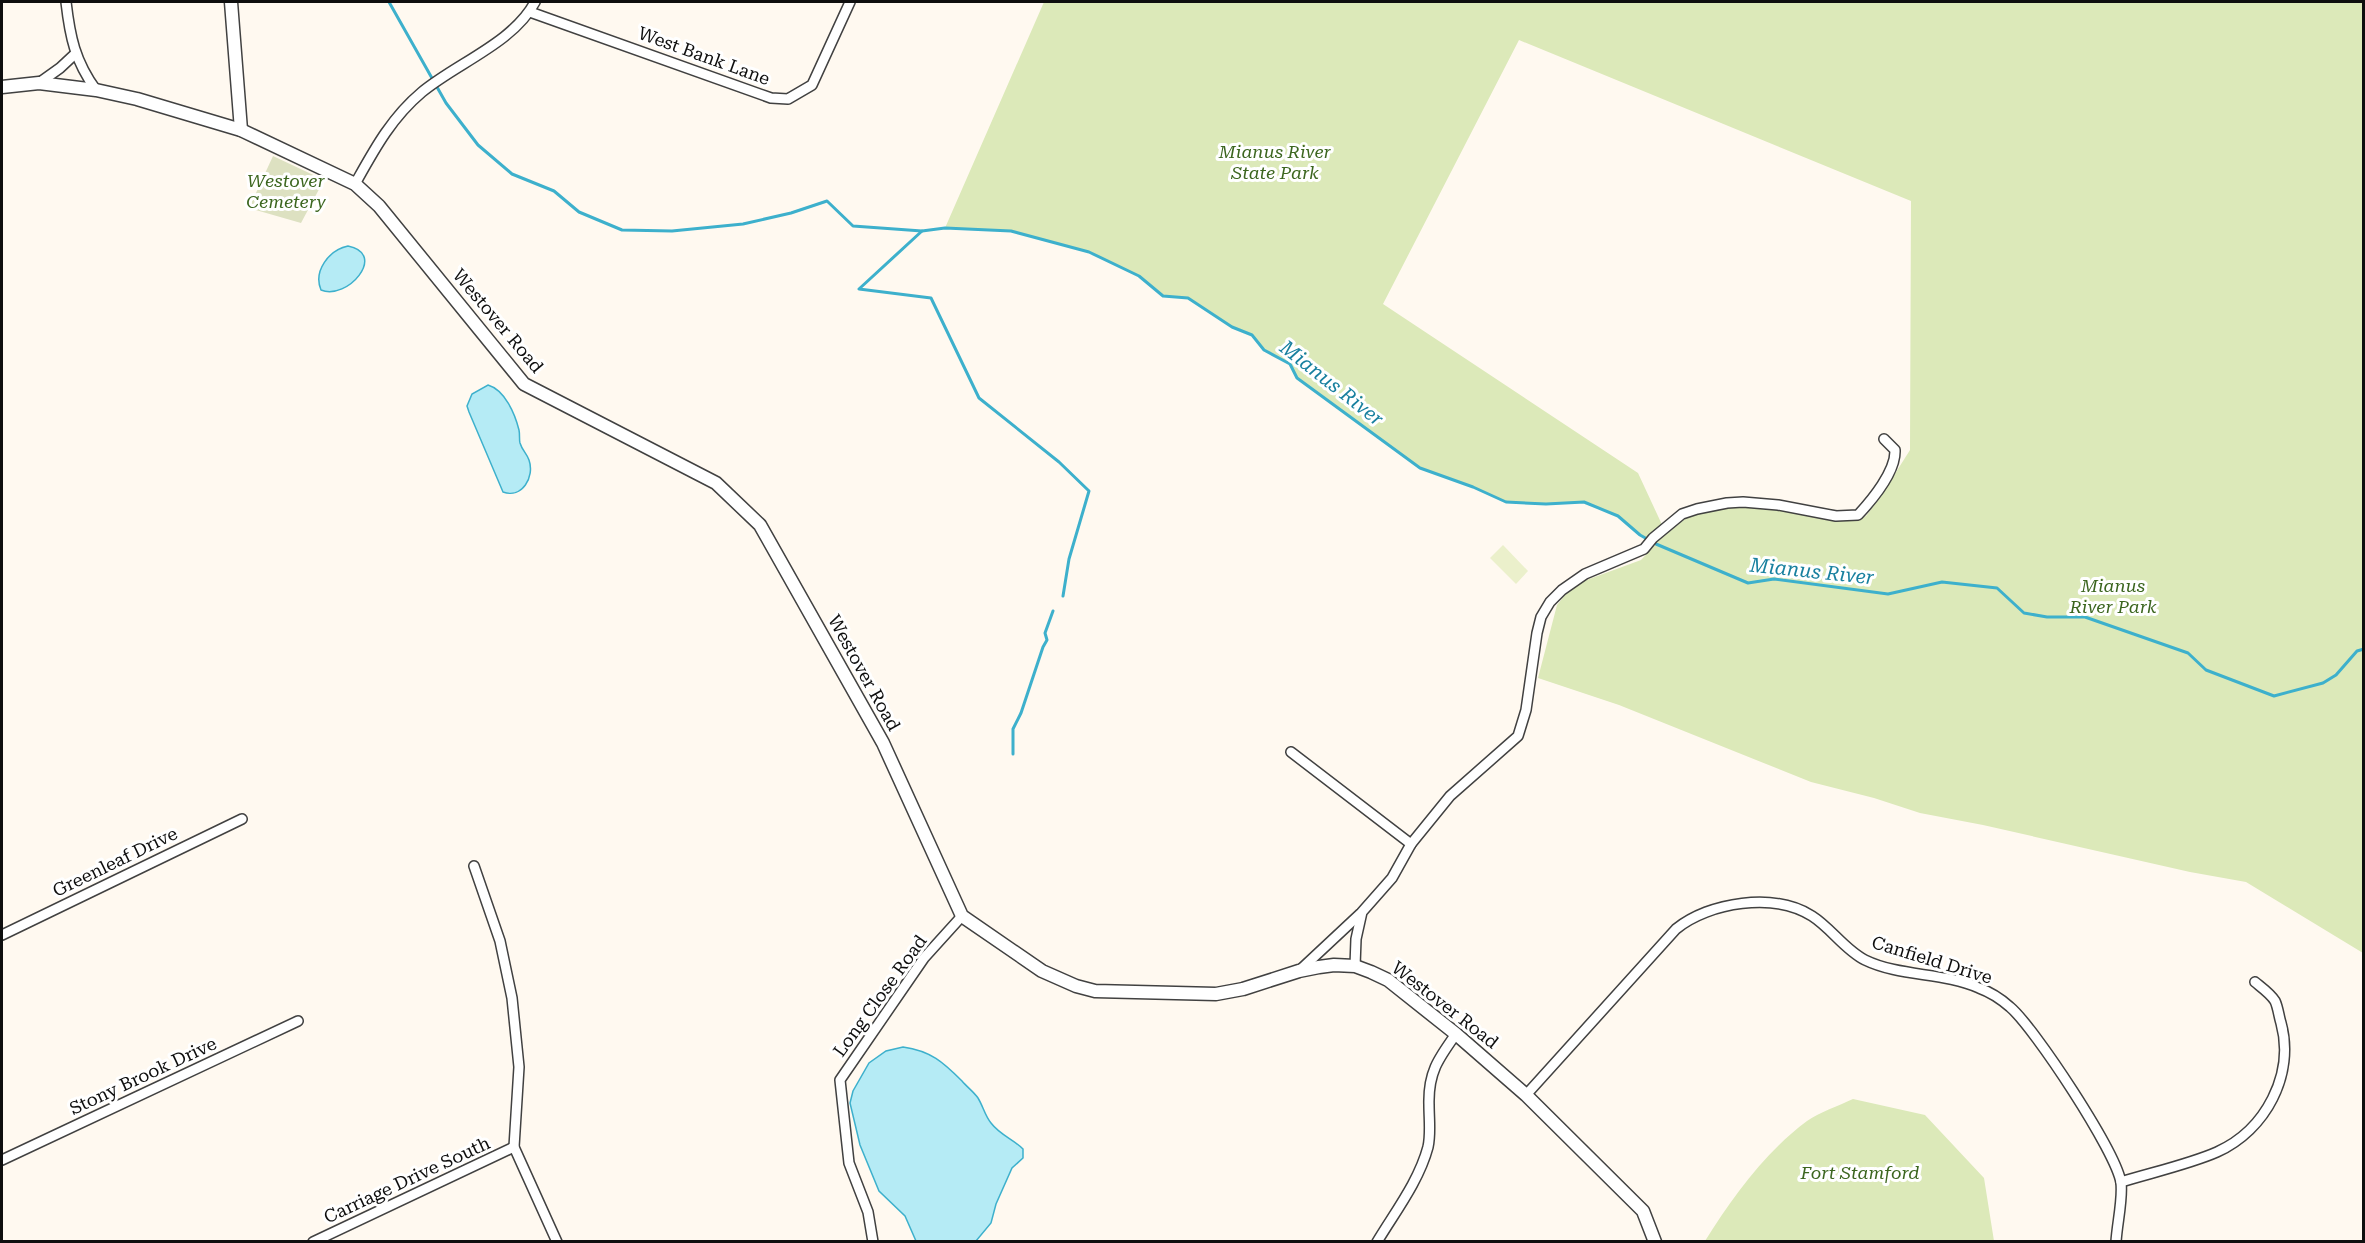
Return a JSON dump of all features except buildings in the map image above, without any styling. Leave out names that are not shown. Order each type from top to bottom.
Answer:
[{"type":"street","points":[[66,2],[75,54],[96,90]]},
{"type":"street","points":[[231,2],[241,130]]},
{"type":"street","points":[[355,184],[390,125],[423,92],[512,30],[530,12],[535,2]]},
{"type":"street","name":"West Bank Lane","points":[[530,12],[771,98],[788,99],[812,85],[850,2]]},
{"type":"street","points":[[39,83],[75,54]]},
{"type":"street","name":"Westover Road","points":[[2,87],[39,83],[96,90],[137,99],[241,130],[355,184],[379,206],[524,384],[716,483],[760,525],[883,743],[962,916],[1042,971],[1067,983],[1095,991],[1216,994],[1243,989],[1299,971],[1334,965],[1355,966],[1388,980],[1456,1034],[1526,1095],[1643,1211],[1655,1242]]},
{"type":"street","points":[[1299,971],[1362,912],[1392,878],[1411,844],[1450,796],[1518,736],[1526,710],[1541,617],[1550,602],[1562,590],[1585,574],[1644,549],[1653,538],[1682,514],[1697,509],[1727,503],[1778,505],[1836,516],[1858,515],[1873,498],[1893,463],[1895,450],[1884,439]]},
{"type":"street","points":[[1291,752],[1411,844]]},
{"type":"street","name":"Greenleaf Drive","points":[[2,934],[242,819]]},
{"type":"street","points":[[474,866],[500,940],[512,998],[519,1067],[514,1148],[556,1242]]},
{"type":"street","name":"Canfield Drive","points":[[1526,1095],[1676,929],[1689,919],[1704,912],[1746,902],[1774,904],[1811,915],[1863,959],[1884,967],[1977,987],[2011,1007],[2029,1027],[2108,1149],[2121,1182],[2116,1242]]},
{"type":"street","points":[[1355,966],[1356,939],[1362,912]]},
{"type":"street","name":"Long Close Road","points":[[873,1242],[868,1212],[849,1163],[840,1080],[924,958],[962,916]]},
{"type":"street","points":[[2121,1182],[2218,1152],[2244,1133],[2266,1110],[2275,1096],[2281,1076],[2285,1058],[2285,1039],[2275,1001],[2255,982]]},
{"type":"street","name":"Stony Brook Drive","points":[[2,1160],[298,1021]]},
{"type":"street","points":[[1377,1242],[1406,1195],[1422,1162],[1428,1146],[1430,1129],[1428,1087],[1431,1074],[1437,1061],[1456,1034]]},
{"type":"street","name":"Carriage Drive South","points":[[313,1242],[514,1148]]},
{"type":"green space","points":[[1044,2],[2363,2],[2363,953],[2246,882],[2190,872],[1920,813],[1874,798],[1811,782],[1619,705],[1538,678],[1557,605],[1573,585],[1641,560],[1656,544],[1640,535],[1618,516],[1584,502],[1546,504],[1506,502],[1473,487],[1420,468],[1297,378],[1290,364],[1264,350],[1252,335],[1232,327],[1188,298],[1163,296],[1139,276],[1089,252],[1011,231],[945,228]],"holes":[[[1519,40],[1911,201],[1910,450],[1879,499],[1866,516],[1859,519],[1831,519],[1791,510],[1727,506],[1685,519],[1658,541],[1664,529],[1638,473],[1383,304]]]},
{"type":"green space","name":"Westover Cemetery","points":[[273,156],[324,180],[301,223],[249,208]]},
{"type":"green space","points":[[1503,545],[1528,571],[1516,584],[1490,558]]},
{"type":"green space","name":"Fort Stamford","points":[[1853,1099],[1925,1115],[1984,1178],[1994,1241],[1705,1241],[1750,1176],[1777,1147],[1807,1121]]},
{"type":"water","points":[[348,246],[359,251],[364,258],[364,266],[359,275],[342,289],[331,292],[321,290],[319,276],[324,262],[341,248]]},
{"type":"water","points":[[488,385],[504,397],[512,410],[521,445],[529,460],[528,479],[525,485],[516,492],[503,492],[467,406],[472,394]]},
{"type":"water","points":[[903,1047],[921,1051],[936,1058],[949,1068],[980,1101],[987,1117],[995,1127],[1023,1149],[1023,1158],[1012,1168],[996,1204],[991,1223],[976,1241],[916,1241],[905,1216],[879,1191],[860,1145],[850,1103],[853,1091],[869,1063],[886,1051]]},
{"type":"waterway","name":"Mianus River","points":[[389,2],[446,103],[478,145],[512,174],[554,191],[579,212],[622,230],[672,231],[743,224],[791,213],[827,201],[853,226],[922,231],[945,228],[1011,231],[1089,252],[1139,276],[1163,296],[1188,298],[1232,327],[1252,335],[1264,350],[1290,364],[1297,378],[1420,468],[1473,487],[1506,502],[1546,504],[1584,502],[1618,516],[1640,535],[1656,544],[1748,583],[1774,579],[1888,594],[1942,582],[1997,588],[2024,613],[2047,617],[2085,617],[2188,653],[2206,670],[2274,696],[2323,683],[2336,675],[2357,651],[2364,649]]},
{"type":"waterway","points":[[922,231],[859,289],[931,298],[979,398],[1059,462],[1089,491],[1069,559],[1063,596]]},
{"type":"waterway","points":[[1013,754],[1013,729],[1047,640],[1045,633],[1053,611]]},
{"type":"park label","name":"Mianus River State Park","points":[[1275,162]]},
{"type":"park label","name":"Mianus River Park","points":[[2113,596]]}]
